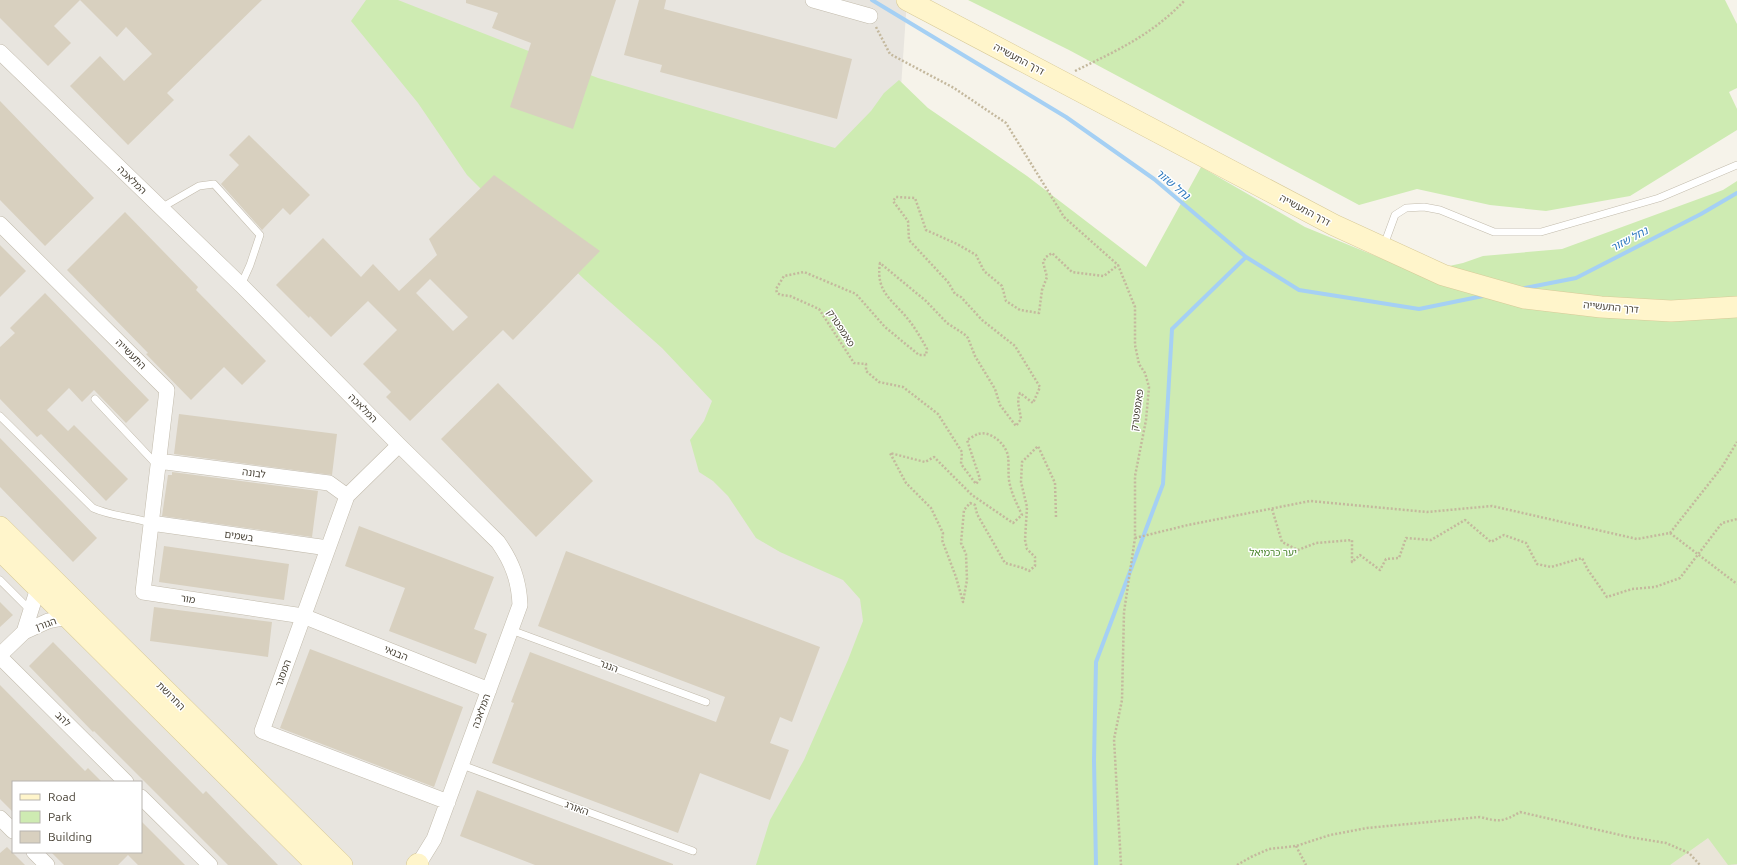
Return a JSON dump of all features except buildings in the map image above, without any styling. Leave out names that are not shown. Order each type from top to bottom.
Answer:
[{"type":"street","points":[[813,0],[870,16]]},
{"type":"street","name":"דרך התעשייה","points":[[907,0],[1334,225],[1382,249],[1443,274],[1524,298],[1601,307],[1671,312],[1737,307]]},
{"type":"street","name":"המלאכה","points":[[0,52],[241,285],[399,445],[498,542],[508,557],[515,572],[519,588],[520,605],[434,839],[421,865]]},
{"type":"street","name":"התעשייה","points":[[0,224],[167,390],[151,523]]},
{"type":"street","name":"המסגר","points":[[399,445],[347,496],[262,731],[448,802]]},
{"type":"street","name":"לבונה","points":[[158,463],[328,483],[347,496]]},
{"type":"street","name":"בשמים","points":[[151,523],[328,548]]},
{"type":"street","name":"מור","points":[[151,523],[143,592],[303,616]]},
{"type":"street","name":"החרושת","points":[[0,527],[342,865]]},
{"type":"street","name":"החרושת","points":[[0,550],[317,865]]},
{"type":"street","name":"הגורן","points":[[24,632],[38,588]]},
{"type":"street","name":"הבנאי","points":[[303,616],[489,690]]},
{"type":"street","name":"הגורן","points":[[0,656],[24,632],[48,621],[68,617]]},
{"type":"street","name":"להב","points":[[0,656],[125,781]]},
{"type":"street","points":[[142,798],[210,865]]},
{"type":"street","points":[[0,818],[12,830]]},
{"type":"street","points":[[35,853],[47,865]]},
{"type":"lane","points":[[1382,249],[1395,215],[1406,208],[1424,207],[1440,210],[1494,232],[1541,232],[1659,198],[1737,165]]},
{"type":"lane","points":[[161,208],[199,186],[214,184],[260,235],[250,265],[241,285]]},
{"type":"lane","points":[[95,399],[158,463]]},
{"type":"lane","points":[[0,416],[93,508],[103,513],[133,518],[151,523]]},
{"type":"lane","points":[[0,580],[31,611]]},
{"type":"lane","name":"הנגר","points":[[511,630],[706,702]]},
{"type":"lane","name":"האורג","points":[[462,765],[693,851]]},
{"type":"path","points":[[1057,79],[1132,44],[1168,18],[1184,0]]},
{"type":"path","name":"פאמפטרק","points":[[870,16],[890,54],[954,88],[1006,123],[1064,217],[1118,266],[1135,307],[1135,345],[1139,364],[1145,373],[1149,387],[1146,420],[1135,476],[1135,538],[1124,612],[1122,700],[1114,739],[1121,865]]},
{"type":"path","name":"פאמפטרק","points":[[1056,517],[1055,483],[1038,446],[1022,462],[1021,482],[1027,507],[1025,540],[1027,549],[1035,557],[1035,566],[1029,571],[1005,563],[981,521],[975,505],[970,503],[964,510],[961,543],[966,554],[967,580],[963,602],[956,577],[942,540],[943,533],[931,508],[906,483],[890,453],[925,462],[934,457],[972,495],[1013,523],[1022,515],[1014,498],[1009,480],[1008,454],[1004,446],[995,438],[986,434],[979,434],[967,440],[980,479],[976,484],[961,464],[962,452],[938,414],[903,387],[879,382],[866,371],[866,364],[854,363],[819,309],[790,296],[781,295],[777,293],[776,289],[784,276],[804,272],[856,294],[885,327],[919,355],[926,355],[927,349],[911,323],[885,293],[878,276],[880,263],[926,301],[948,324],[968,338],[975,356],[996,389],[1000,405],[1016,426],[1022,419],[1018,402],[1020,393],[1033,403],[1040,388],[1015,346],[982,320],[961,297],[955,294],[948,282],[908,240],[908,221],[894,200],[896,197],[916,198],[926,230],[957,244],[976,255],[984,270],[1002,286],[1006,301],[1020,310],[1038,313],[1042,290],[1047,277],[1043,262],[1046,257],[1052,253],[1072,272],[1104,276],[1118,266]]},
{"type":"path","points":[[1135,538],[1188,525],[1310,501],[1427,512],[1492,506],[1637,539],[1670,533],[1722,467],[1737,442]]},
{"type":"path","points":[[1272,509],[1282,542],[1298,550],[1316,543],[1352,540],[1352,562],[1360,555],[1380,570],[1386,559],[1399,558],[1406,538],[1431,540],[1465,520],[1491,542],[1504,535],[1526,543],[1537,564],[1551,567],[1582,558],[1588,570],[1607,597],[1632,589],[1655,587],[1680,578],[1722,523],[1737,519]]},
{"type":"path","points":[[1670,533],[1737,584]]},
{"type":"path","points":[[1237,865],[1251,857],[1269,850],[1296,846],[1330,835],[1367,828],[1480,817],[1495,821],[1504,821],[1520,812],[1629,837],[1666,842],[1689,853],[1700,865]]},
{"type":"path","points":[[1296,846],[1306,865]]},
{"type":"shaded area","points":[[0,0],[907,0],[862,654],[776,865],[0,865]]},
{"type":"shaded area","points":[[1737,795],[1737,865],[1633,865]]},
{"type":"green space","name":"יער כרמיאל","points":[[366,0],[398,0],[598,78],[835,148],[871,111],[884,93],[899,80],[928,108],[1027,176],[1146,267],[1201,167],[1305,227],[1417,273],[1463,263],[1483,256],[1562,249],[1723,190],[1737,181],[1737,864],[1728,865],[1708,838],[1670,865],[756,865],[770,820],[804,760],[848,660],[863,621],[860,599],[843,580],[780,552],[756,538],[728,496],[713,481],[699,472],[690,440],[704,421],[712,401],[662,348],[584,279],[554,250],[493,201],[467,175],[418,103],[351,21]]},
{"type":"green space","points":[[968,0],[1725,0],[1737,24],[1737,88],[1729,92],[1737,109],[1737,130],[1630,196],[1546,211],[1490,205],[1417,189],[1359,205],[1069,50]]},
{"type":"waterway","name":"נחל שזור","points":[[872,0],[1066,117],[1154,179],[1246,257],[1299,290],[1419,309],[1483,296]]},
{"type":"waterway","name":"נחל שזור","points":[[1525,288],[1576,278],[1701,214],[1737,193]]},
{"type":"waterway","points":[[1096,865],[1094,760],[1096,662],[1163,484],[1172,329],[1246,257]]}]
